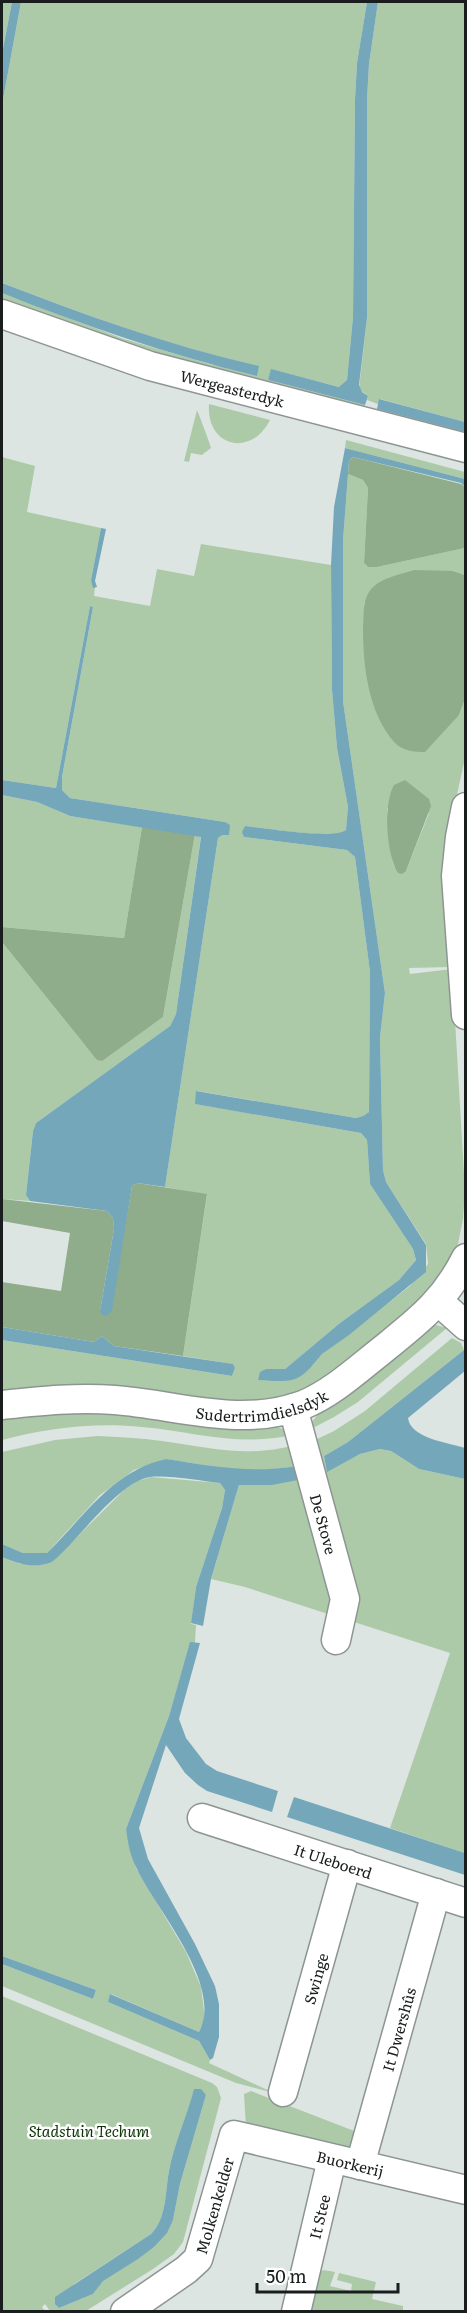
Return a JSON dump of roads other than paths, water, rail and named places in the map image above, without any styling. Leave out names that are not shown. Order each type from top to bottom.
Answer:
[{"type":"street","name":"Wergeasterdyk","points":[[2,314],[150,366],[465,448]]},
{"type":"street","points":[[465,807],[456,876],[465,998]]},
{"type":"street","name":"Sudertrimdielsdyk","points":[[2,1405],[60,1399],[113,1400],[237,1417],[261,1415],[293,1408],[319,1398],[419,1320],[438,1301],[456,1276],[465,1258]]},
{"type":"street","points":[[438,1301],[465,1326]]},
{"type":"street","name":"De Stove","points":[[293,1408],[345,1599],[336,1640]]},
{"type":"street","name":"It Uleboerd","points":[[202,1818],[465,1903]]},
{"type":"street","name":"Swinge","points":[[283,2092],[346,1864]]},
{"type":"street","name":"It Dwershûs","points":[[360,2165],[436,1893]]},
{"type":"street","name":"Buorkerij","points":[[234,2135],[465,2190]]},
{"type":"street","name":"Molkenkelder","points":[[125,2312],[186,2270],[198,2259],[234,2135]]},
{"type":"street","name":"It Stee","points":[[296,2312],[332,2159]]},
{"type":"water","points":[[12,2],[21,2],[2,105],[2,54]]},
{"type":"water","points":[[367,2],[378,2],[369,64],[367,99],[367,318],[359,385],[362,392],[368,396],[365,405],[268,380],[271,369],[339,387],[347,380],[353,317],[355,99],[357,63]]},
{"type":"water","points":[[2,283],[161,339],[259,366],[257,376],[160,349],[64,317],[2,293]]},
{"type":"water","points":[[379,399],[465,422],[465,432],[377,409]]},
{"type":"water","points":[[345,448],[465,479],[465,487],[461,483],[353,457],[349,461],[343,541],[343,701],[385,993],[380,1038],[383,1170],[386,1182],[426,1245],[426,1272],[322,1354],[301,1376],[288,1381],[258,1380],[260,1372],[266,1369],[285,1369],[340,1323],[399,1280],[416,1260],[413,1249],[370,1184],[367,1140],[361,1133],[195,1104],[196,1091],[356,1118],[369,1112],[370,972],[355,857],[347,850],[244,837],[242,832],[245,826],[314,834],[339,833],[346,830],[348,807],[337,748],[332,690],[331,565],[334,507]]},
{"type":"water","points":[[101,528],[106,529],[95,581],[97,587],[93,588],[91,580]]},
{"type":"water","points":[[90,606],[93,607],[62,777],[62,790],[70,798],[225,822],[230,825],[229,835],[222,835],[218,838],[165,1187],[137,1183],[132,1186],[112,1311],[106,1316],[100,1311],[114,1229],[113,1218],[107,1211],[30,1201],[26,1195],[33,1131],[36,1123],[170,1026],[176,1014],[201,837],[70,816],[37,802],[2,795],[2,780],[56,788]]},
{"type":"water","points":[[2,1327],[94,1342],[102,1336],[114,1346],[233,1364],[235,1368],[232,1376],[2,1340]]},
{"type":"water","points":[[464,1350],[465,1371],[408,1418],[410,1425],[423,1435],[465,1448],[465,1479],[419,1469],[391,1451],[380,1449],[360,1454],[327,1472],[324,1456],[348,1442]]},
{"type":"water","points":[[166,1459],[247,1469],[297,1466],[298,1480],[272,1485],[239,1485],[211,1579],[203,1626],[191,1623],[196,1587],[222,1508],[225,1490],[220,1483],[175,1477],[150,1477],[138,1481],[125,1489],[99,1513],[52,1562],[27,1565],[2,1557],[2,1544],[23,1553],[47,1553],[114,1485],[147,1465]]},
{"type":"water","points":[[190,1642],[200,1643],[179,1719],[186,1738],[206,1764],[217,1771],[278,1791],[272,1812],[207,1791],[185,1773],[166,1745],[139,1828],[148,1859],[195,1944],[215,1986],[219,2004],[219,2037],[213,2058],[210,2060],[199,2041],[108,2002],[110,1994],[199,2032],[204,2013],[203,1993],[196,1971],[135,1864],[126,1829],[169,1716]]},
{"type":"water","points":[[294,1797],[465,1853],[465,1875],[287,1817]]},
{"type":"water","points":[[2,1956],[96,1990],[93,1999],[2,1964]]},
{"type":"water","points":[[194,2089],[201,2089],[206,2095],[180,2184],[173,2220],[167,2233],[138,2259],[103,2281],[93,2294],[59,2308],[55,2304],[55,2297],[151,2234],[156,2228],[163,2213],[171,2161]]},
{"type":"park label","name":"Stadstuin Techum","points":[[89,2130]]}]
